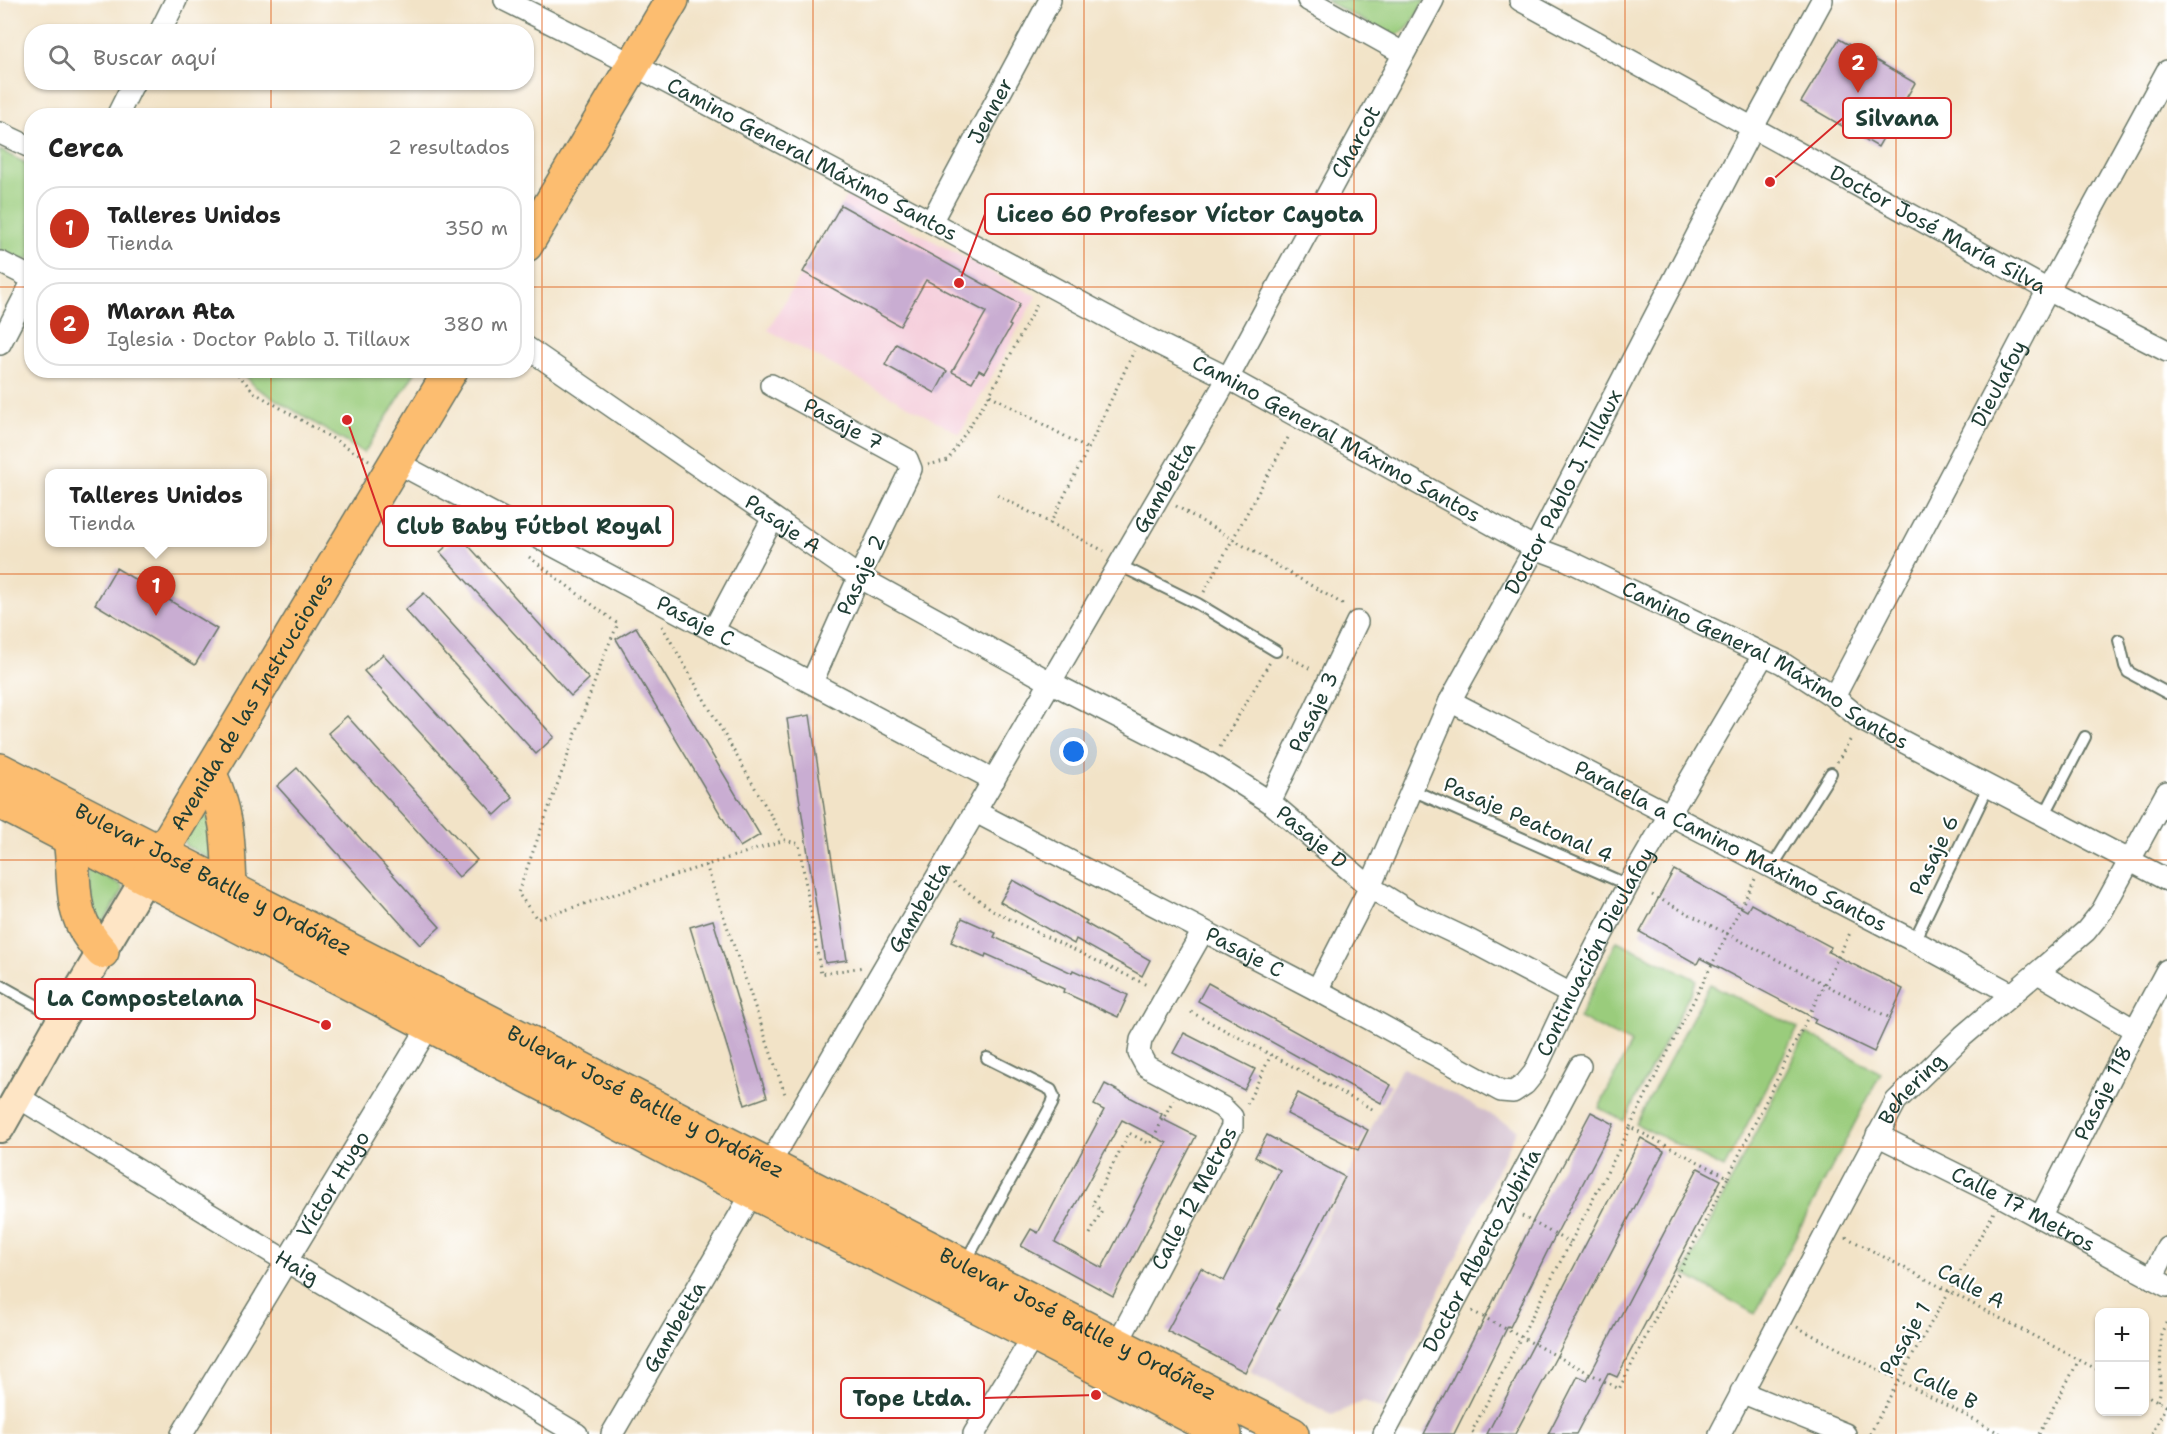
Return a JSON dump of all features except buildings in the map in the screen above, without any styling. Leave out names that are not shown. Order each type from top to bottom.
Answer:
[{"type":"main road","points":[[534,232],[672,0]]},
{"type":"main road","name":"Avenida de las Instrucciones","points":[[0,1128],[61,1020],[446,378]]},
{"type":"main road","name":"Bulevar José Batlle y Ordóñez","points":[[0,770],[154,865],[429,1026],[762,1180],[964,1264],[1292,1434]]},
{"type":"main road","points":[[210,774],[219,793],[227,825],[230,887]]},
{"type":"main road","name":"Bulevar José Batlle y Ordóñez","points":[[0,802],[70,839],[230,887],[762,1180],[1034,1335],[1225,1434]]},
{"type":"main road","points":[[70,839],[76,909],[86,933],[102,952]]},
{"type":"street","points":[[164,24],[176,0]]},
{"type":"street","name":"Camino General Máximo Santos","points":[[505,0],[634,65],[1141,335],[1228,378],[1535,548],[1568,560],[1782,663],[1834,697],[1862,720],[2167,880]]},
{"type":"street","name":"Jenner","points":[[932,222],[1050,0]]},
{"type":"street","points":[[1308,0],[1403,53]]},
{"type":"street","name":"Charcot","points":[[1228,378],[1432,0]]},
{"type":"street","name":"Doctor José María Silva","points":[[1520,0],[2048,290],[2167,351]]},
{"type":"street","name":"Doctor Pablo J. Tillaux","points":[[1317,990],[1370,887],[1450,701],[1535,548],[1753,127],[1822,0]]},
{"type":"street","name":"Dieulafoy","points":[[1834,697],[2048,290],[2167,71]]},
{"type":"street","points":[[121,108],[130,90]]},
{"type":"street","points":[[0,133],[24,144]]},
{"type":"street","points":[[0,262],[24,274]]},
{"type":"street","points":[[0,344],[24,298]]},
{"type":"street","name":"Pasaje A","points":[[534,353],[859,577],[1052,683]]},
{"type":"street","name":"Gambetta","points":[[612,1434],[1228,378]]},
{"type":"street","name":"Pasaje 7","points":[[771,385],[908,459],[911,469]]},
{"type":"street","name":"Pasaje C","points":[[392,467],[812,682],[994,780]]},
{"type":"street","name":"Pasaje 2","points":[[812,682],[911,469]]},
{"type":"street","points":[[713,631],[773,518]]},
{"type":"street","name":"Pasaje 3","points":[[1269,802],[1357,622]]},
{"type":"street","name":"Continuación Dieulafoy","points":[[1514,1092],[1525,1084],[1533,1073],[1628,885],[1764,654]]},
{"type":"street","name":"Pasaje D","points":[[1052,683],[1210,764],[1269,802],[1370,887],[1412,913],[1571,994]]},
{"type":"street","name":"Paralela a Camino Máximo Santos","points":[[1450,701],[1669,814],[1763,873],[1914,941],[2012,994]]},
{"type":"street","name":"Behering","points":[[1720,1434],[1896,1101],[1963,1036],[2086,931],[2102,911],[2167,792]]},
{"type":"street","name":"Pasaje C","points":[[976,812],[1317,990],[1501,1091],[1514,1092]]},
{"type":"street","name":"Calle 12 Metros","points":[[1118,1344],[1232,1127],[1232,1117],[1222,1107],[1146,1066],[1139,1053],[1141,1040],[1203,931]]},
{"type":"street","name":"Pasaje 118","points":[[2040,1218],[2167,970]]},
{"type":"street","points":[[2038,973],[2135,1030]]},
{"type":"street","name":"Víctor Hugo","points":[[182,1434],[429,1026]]},
{"type":"street","name":"Doctor Alberto Zubiría","points":[[1384,1434],[1580,1066]]},
{"type":"street","name":"Haig","points":[[18,1097],[286,1261],[577,1434]]},
{"type":"street","name":"Calle 17 Metros","points":[[1877,1136],[2002,1197],[2159,1282]]},
{"type":"street","points":[[2159,1282],[2167,1248]]},
{"type":"street","points":[[974,1434],[1034,1335]]},
{"type":"street","points":[[1741,1392],[1845,1434]]},
{"type":"lane","points":[[1120,562],[1276,651]]},
{"type":"lane","points":[[2119,640],[2128,672],[2167,693]]},
{"type":"lane","points":[[2045,814],[2085,738]]},
{"type":"lane","points":[[1763,873],[1831,772]]},
{"type":"lane","name":"Pasaje 6","points":[[1914,941],[1989,785]]},
{"type":"lane","name":"Pasaje Peatonal 4","points":[[1412,790],[1628,885]]},
{"type":"lane","points":[[0,985],[61,1020]]},
{"type":"lane","points":[[964,1264],[1054,1097],[1051,1090],[987,1058]]},
{"type":"path","points":[[911,469],[948,460],[990,394],[1047,285]]},
{"type":"path","points":[[1050,524],[1089,449],[1141,335]]},
{"type":"path","points":[[241,378],[255,393],[392,467]]},
{"type":"path","points":[[990,394],[1089,449]]},
{"type":"path","points":[[1197,604],[1299,418]]},
{"type":"path","points":[[997,495],[1120,562]]},
{"type":"path","points":[[1159,496],[1355,611],[1357,622]]},
{"type":"path","points":[[529,557],[618,624],[604,653],[518,893],[537,919],[785,840],[799,844],[820,974],[864,967],[874,987]]},
{"type":"path","points":[[645,596],[785,840]]},
{"type":"path","points":[[1210,764],[1276,651],[1330,678]]},
{"type":"path","points":[[1831,772],[1862,720]]},
{"type":"path","points":[[706,866],[788,1101]]},
{"type":"path","points":[[940,872],[997,913],[1167,995]]},
{"type":"path","points":[[1476,1434],[1472,1431],[1630,1127],[1727,934],[1763,873]]},
{"type":"path","points":[[1652,895],[1890,1018]]},
{"type":"path","points":[[1454,1302],[1619,1389],[1851,931]]},
{"type":"path","points":[[1191,1012],[1376,1111]]},
{"type":"path","points":[[1232,1117],[1246,1107],[1271,1055]]},
{"type":"path","points":[[1090,1233],[1102,1210],[1092,1205],[1130,1133],[1150,1144],[1181,1085]]},
{"type":"path","points":[[1630,1127],[1728,1177]]},
{"type":"path","name":"Pasaje 1","points":[[1870,1434],[1898,1380],[2002,1197]]},
{"type":"path","points":[[1505,1206],[1570,1243]]},
{"type":"path","name":"Calle A","points":[[1828,1228],[2095,1368]]},
{"type":"path","name":"Calle B","points":[[1780,1318],[2001,1434]]},
{"type":"path","points":[[2157,1401],[2160,1393],[2161,1334],[2167,1321]]},
{"type":"path","points":[[2039,1434],[2079,1360]]},
{"type":"path","points":[[2149,1396],[2166,1406],[2152,1434]]},
{"type":"shaded area","points":[[847,195],[1036,296],[960,434],[768,330]]},
{"type":"shaded area","points":[[1402,1067],[1517,1129],[1383,1410],[1364,1401],[1332,1415],[1250,1372]]},
{"type":"green space","points":[[1324,0],[1425,0],[1409,27],[1393,36]]},
{"type":"green space","points":[[0,150],[24,162],[24,260],[0,252]]},
{"type":"green space","points":[[248,378],[412,378],[364,453],[255,387]]},
{"type":"green space","points":[[206,799],[215,861],[186,846],[184,841]]},
{"type":"green space","points":[[90,868],[123,888],[97,933],[87,869]]},
{"type":"green space","points":[[1617,941],[1697,980],[1624,1121],[1599,1108],[1631,1043],[1579,1018]]},
{"type":"green space","points":[[1710,984],[1798,1028],[1724,1168],[1636,1124]]},
{"type":"green space","points":[[1806,1033],[1881,1073],[1755,1314],[1684,1274]]},
{"type":"place","name":"Maran Ata","points":[[1858,93]]},
{"type":"place","name":"Silvana","points":[[1770,182]]},
{"type":"place","name":"Liceo 60 Profesor Víctor Cayota","points":[[959,283]]},
{"type":"place","name":"Club Baby Fútbol Royal","points":[[347,420]]},
{"type":"place","name":"Talleres Unidos","points":[[156,616]]},
{"type":"place","name":"La Compostelana","points":[[326,1025]]},
{"type":"place","name":"Tope Ltda.","points":[[1096,1395]]}]
